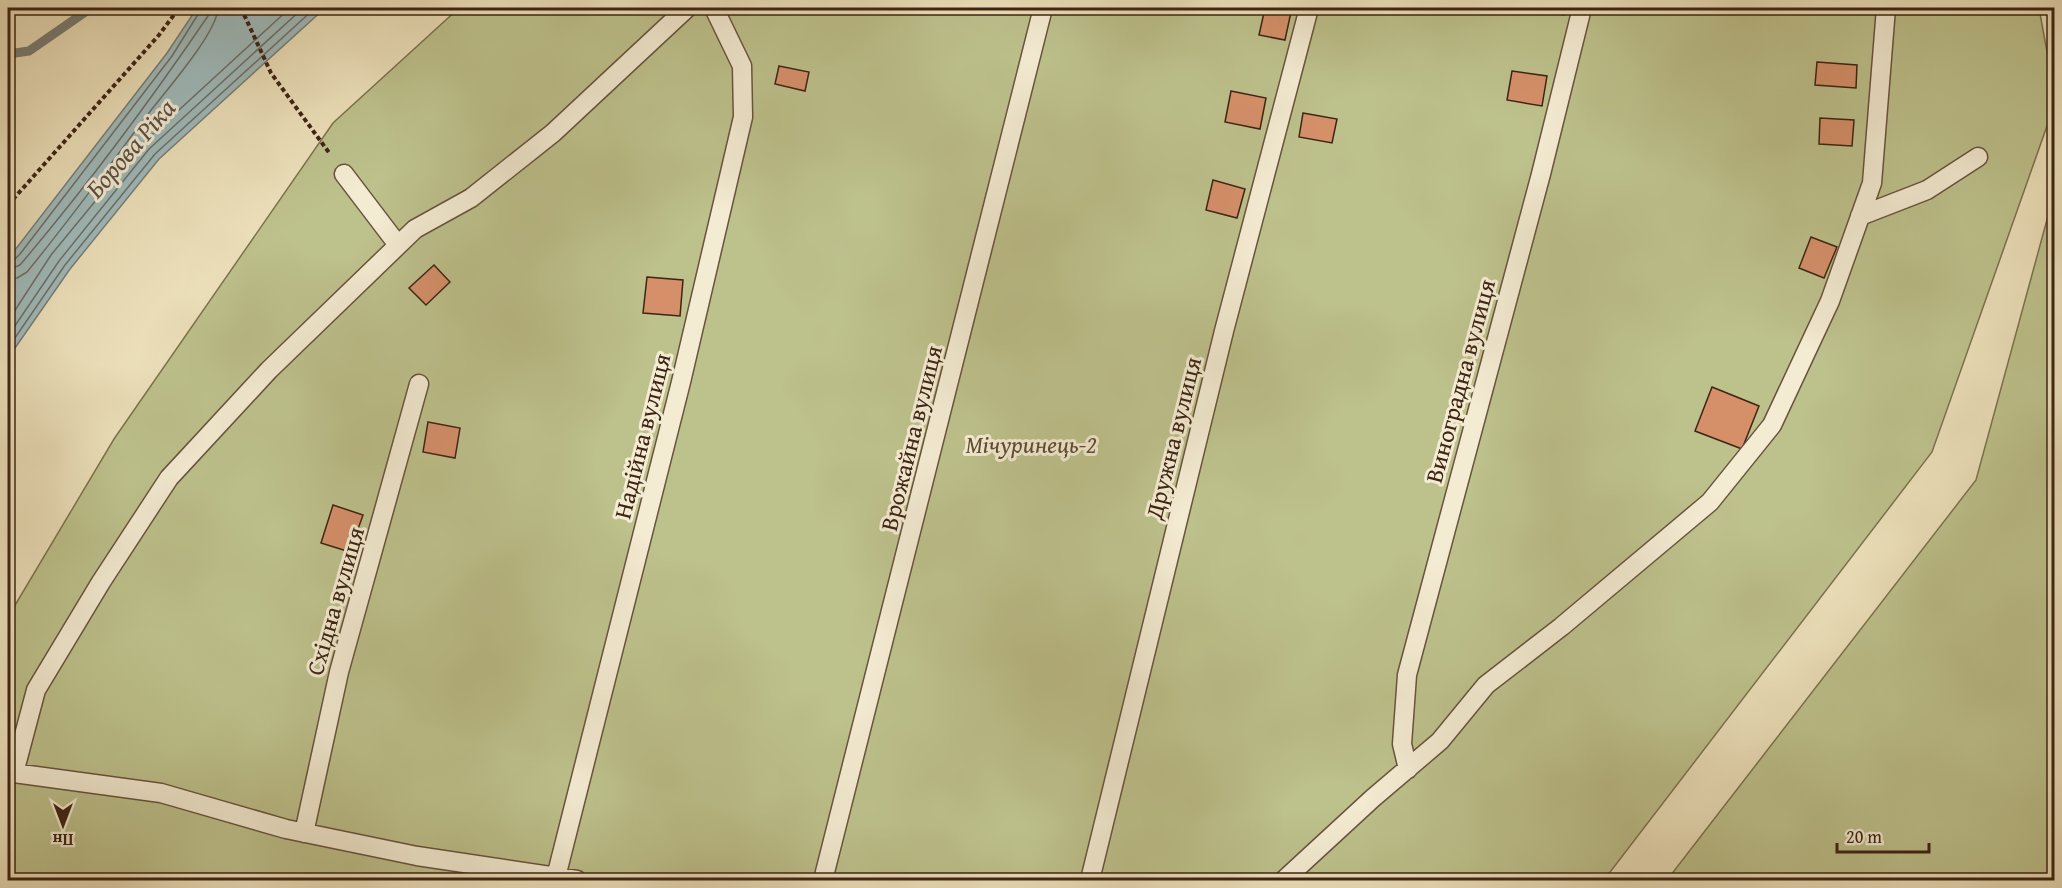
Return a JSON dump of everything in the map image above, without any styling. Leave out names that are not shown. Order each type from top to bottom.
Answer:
[{"type":"lane","points":[[577,880],[417,856],[304,833],[161,793],[14,772],[36,690],[101,582],[169,478],[269,370],[415,229],[471,198],[553,133],[687,8]]},
{"type":"lane","name":"Надійна вулиця","points":[[556,878],[678,394],[743,117],[742,66],[714,8]]},
{"type":"lane","name":"Врожайна вулиця","points":[[823,880],[1043,8]]},
{"type":"lane","name":"Дружна вулиця","points":[[1090,880],[1224,331],[1309,8]]},
{"type":"lane","name":"Виноградна вулиця","points":[[1408,769],[1402,744],[1407,675],[1541,174],[1582,8]]},
{"type":"lane","points":[[1284,880],[1440,741],[1486,685],[1561,627],[1710,502],[1772,424],[1830,301],[1872,183],[1886,8]]},
{"type":"lane","points":[[1860,216],[1927,190],[1978,157]]},
{"type":"lane","points":[[344,174],[398,245]]},
{"type":"lane","name":"Східна вулиця","points":[[304,833],[339,672],[419,384]]},
{"type":"path","points":[[8,205],[159,35],[179,8]]},
{"type":"path","points":[[241,8],[271,74],[344,174]]},
{"type":"green space","name":"Мічуринець-2","points":[[459,8],[2039,8],[2054,90],[2054,106],[1932,452],[1604,880],[8,880],[8,617],[114,439],[333,123]]},
{"type":"green space","points":[[2054,194],[2054,880],[1667,880],[1976,480]]},
{"type":"water","name":"Борова Ріка","points":[[197,8],[325,8],[159,159],[70,269],[8,358],[8,259],[167,53]]},
{"type":"building","points":[[1265,8],[1291,12],[1285,40],[1259,35]]},
{"type":"building","points":[[1534,8],[1566,8],[1564,15],[1534,10]]},
{"type":"building","points":[[1817,62],[1857,65],[1856,88],[1815,85]]},
{"type":"building","points":[[779,66],[809,72],[805,91],[775,84]]},
{"type":"building","points":[[1512,71],[1547,76],[1542,106],[1507,100]]},
{"type":"building","points":[[1231,91],[1266,98],[1260,129],[1225,122]]},
{"type":"building","points":[[1303,113],[1337,119],[1332,143],[1299,137]]},
{"type":"building","points":[[1820,118],[1854,120],[1852,146],[1819,144]]},
{"type":"building","points":[[1213,180],[1245,189],[1237,218],[1206,210]]},
{"type":"building","points":[[1811,237],[1837,247],[1824,278],[1799,268]]},
{"type":"building","points":[[434,265],[450,282],[426,305],[409,288]]},
{"type":"building","points":[[647,277],[683,280],[680,316],[643,313]]},
{"type":"building","points":[[1712,387],[1759,406],[1742,449],[1695,431]]},
{"type":"building","points":[[428,422],[460,428],[455,458],[423,452]]},
{"type":"building","points":[[333,505],[363,515],[350,552],[321,543]]},
{"type":"waterway","points":[[8,54],[29,51],[91,8]]}]
